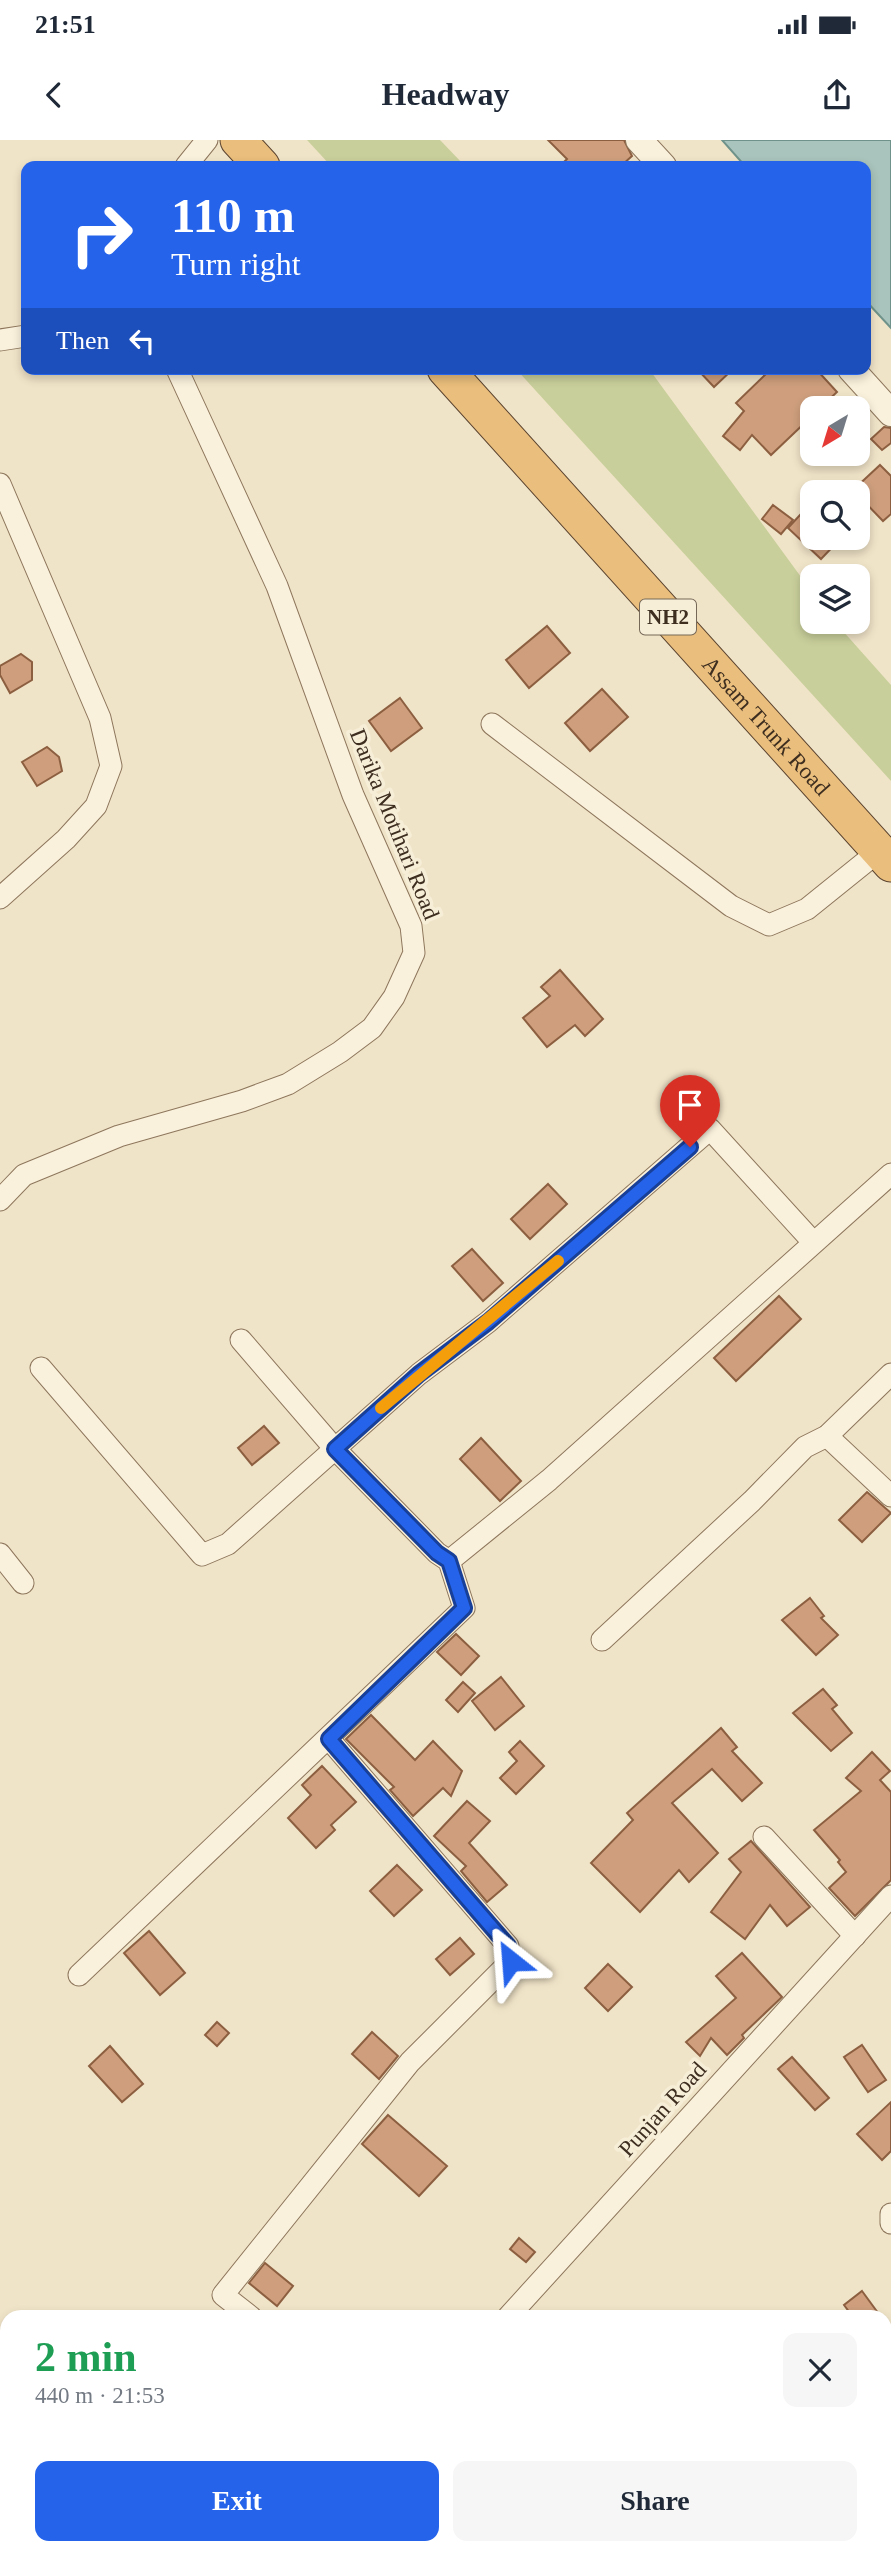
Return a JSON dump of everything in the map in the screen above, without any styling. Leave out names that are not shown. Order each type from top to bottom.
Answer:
[{"type":"highway","points":[[238,140],[257,161]]},
{"type":"highway","name":"Assam Trunk Road","points":[[450,375],[885,858]]},
{"type":"street","points":[[190,161],[206,140]]},
{"type":"street","points":[[639,140],[658,161]]},
{"type":"street","points":[[0,340],[21,337]]},
{"type":"street","name":"Darika Motihari Road","points":[[0,1200],[24,1175],[119,1136],[242,1101],[288,1084],[340,1052],[372,1028],[394,998],[414,953],[411,926],[354,795],[277,586],[180,375]]},
{"type":"street","points":[[856,375],[891,413]]},
{"type":"street","points":[[0,484],[100,718],[111,766],[96,806],[66,839],[0,898]]},
{"type":"street","points":[[492,724],[731,906],[769,925],[807,909],[885,858]]},
{"type":"street","points":[[41,1368],[201,1555],[228,1544],[419,1374],[488,1322],[710,1129],[813,1242]]},
{"type":"street","points":[[449,1561],[549,1480],[891,1174]]},
{"type":"street","points":[[79,1975],[464,1608],[449,1561],[437,1553],[335,1449],[241,1340]]},
{"type":"street","points":[[602,1640],[752,1502],[805,1447],[827,1436],[891,1374]]},
{"type":"street","points":[[827,1436],[891,1496]]},
{"type":"street","points":[[0,1554],[23,1583]]},
{"type":"street","points":[[242,2310],[223,2295],[410,2062],[511,1961],[508,1946],[329,1739]]},
{"type":"street","points":[[764,1837],[855,1936]]},
{"type":"street","name":"Punjan Road","points":[[514,2310],[891,1896]]},
{"type":"street","points":[[891,2214],[891,2222]]},
{"type":"green space","points":[[307,140],[440,140],[460,161],[326,161]]},
{"type":"green space","points":[[521,375],[653,375],[800,576],[800,634],[846,634],[891,685],[891,781]]},
{"type":"water","points":[[722,140],[891,140],[891,328],[871,306],[871,161],[741,161]]},
{"type":"building","points":[[548,140],[624,140],[632,156],[626,161],[565,161],[567,159]]},
{"type":"building","points":[[703,375],[727,375],[714,387]]},
{"type":"building","points":[[765,375],[821,375],[837,392],[833,396],[800,396],[800,427],[771,455],[752,435],[740,450],[723,436],[744,411],[736,403]]},
{"type":"building","points":[[884,427],[891,428],[891,443],[882,450],[871,439]]},
{"type":"building","points":[[880,465],[891,476],[891,514],[883,521],[870,508],[870,480],[864,480]]},
{"type":"building","points":[[773,505],[793,520],[781,534],[762,519]]},
{"type":"building","points":[[800,515],[800,539],[788,528]]},
{"type":"building","points":[[811,550],[830,550],[821,559]]},
{"type":"building","points":[[547,626],[570,653],[529,688],[506,660]]},
{"type":"building","points":[[21,654],[32,662],[32,680],[10,693],[0,675],[0,666]]},
{"type":"building","points":[[602,689],[628,717],[590,751],[565,723]]},
{"type":"building","points":[[400,698],[422,728],[391,751],[369,721]]},
{"type":"building","points":[[47,747],[59,757],[62,771],[37,786],[22,762]]},
{"type":"building","points":[[560,970],[603,1019],[585,1036],[575,1025],[547,1047],[523,1018],[550,996],[541,987]]},
{"type":"building","points":[[548,1184],[567,1204],[530,1239],[511,1219]]},
{"type":"building","points":[[472,1249],[503,1283],[483,1301],[452,1266]]},
{"type":"building","points":[[779,1296],[801,1319],[736,1381],[714,1358]]},
{"type":"building","points":[[264,1426],[279,1443],[252,1465],[238,1448]]},
{"type":"building","points":[[481,1438],[521,1481],[500,1501],[460,1459]]},
{"type":"building","points":[[867,1492],[891,1513],[862,1542],[839,1520]]},
{"type":"building","points":[[810,1598],[824,1616],[821,1618],[838,1635],[816,1655],[782,1620]]},
{"type":"building","points":[[456,1634],[479,1656],[461,1675],[437,1652]]},
{"type":"building","points":[[501,1677],[524,1706],[495,1730],[472,1701]]},
{"type":"building","points":[[463,1682],[475,1693],[458,1712],[446,1700]]},
{"type":"building","points":[[823,1689],[837,1705],[832,1709],[852,1733],[831,1751],[793,1713]]},
{"type":"building","points":[[371,1715],[415,1760],[433,1741],[462,1771],[451,1796],[443,1788],[413,1816],[390,1790],[394,1787],[346,1739]]},
{"type":"building","points":[[721,1728],[737,1747],[732,1751],[762,1783],[742,1801],[712,1769],[672,1803],[718,1853],[689,1882],[679,1870],[640,1912],[591,1863],[633,1820],[627,1813]]},
{"type":"building","points":[[520,1741],[544,1766],[516,1794],[500,1778],[517,1761],[509,1752]]},
{"type":"building","points":[[872,1752],[890,1771],[880,1780],[891,1792],[891,1880],[855,1916],[829,1888],[846,1872],[838,1862],[840,1860],[814,1830],[861,1791],[846,1778]]},
{"type":"building","points":[[322,1766],[356,1802],[331,1825],[335,1830],[316,1848],[288,1818],[311,1795],[302,1785]]},
{"type":"building","points":[[467,1801],[490,1821],[469,1843],[507,1885],[487,1902],[461,1871],[466,1866],[434,1836]]},
{"type":"building","points":[[751,1841],[810,1907],[787,1926],[770,1905],[745,1939],[711,1912],[741,1872],[729,1859]]},
{"type":"building","points":[[397,1865],[422,1890],[394,1916],[370,1891]]},
{"type":"building","points":[[149,1931],[185,1973],[160,1995],[124,1953]]},
{"type":"building","points":[[460,1938],[474,1954],[450,1975],[436,1959]]},
{"type":"building","points":[[742,1953],[782,1997],[742,2035],[744,2038],[727,2055],[711,2038],[700,2056],[686,2042],[736,1998],[716,1976]]},
{"type":"building","points":[[608,1964],[632,1987],[608,2011],[585,1988]]},
{"type":"building","points":[[217,2022],[229,2033],[217,2046],[205,2035]]},
{"type":"building","points":[[372,2032],[398,2056],[379,2079],[352,2054]]},
{"type":"building","points":[[862,2045],[886,2080],[868,2092],[844,2057]]},
{"type":"building","points":[[110,2046],[143,2084],[122,2102],[89,2066]]},
{"type":"building","points":[[792,2057],[829,2098],[815,2110],[778,2069]]},
{"type":"building","points":[[891,2102],[891,2151],[882,2160],[857,2134]]},
{"type":"building","points":[[388,2115],[447,2166],[419,2196],[362,2144]]},
{"type":"building","points":[[519,2238],[535,2252],[526,2262],[510,2249]]},
{"type":"building","points":[[265,2263],[293,2286],[277,2306],[249,2283]]},
{"type":"building","points":[[862,2291],[876,2310],[848,2310],[844,2305]]},
{"type":"slow traffic","points":[[381,1408],[419,1374],[488,1322],[558,1261]]},
{"type":"route","points":[[511,1961],[508,1946],[329,1739],[464,1608],[449,1561],[437,1553],[335,1449],[419,1374],[488,1322],[690,1147]]}]
